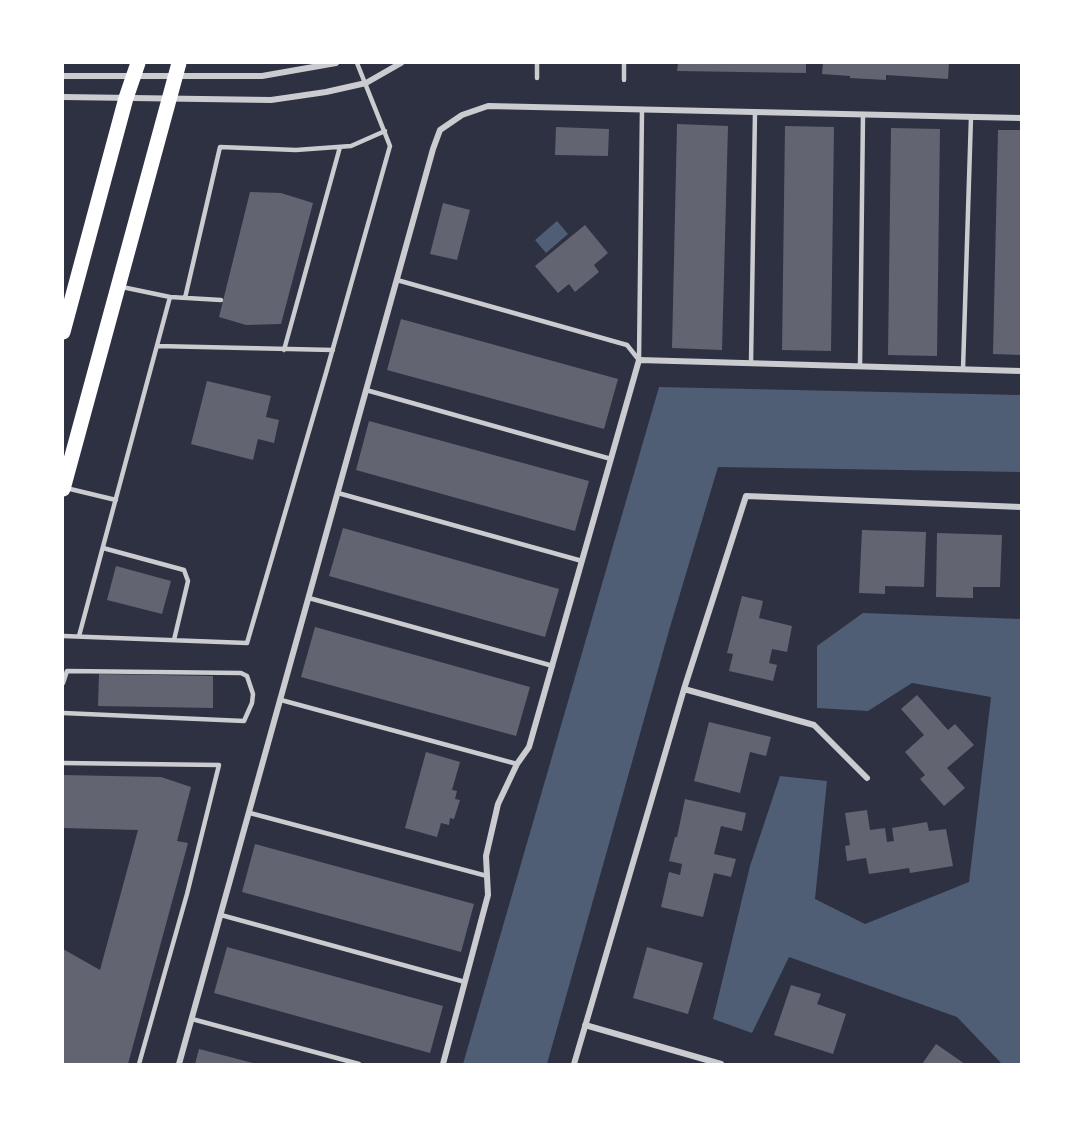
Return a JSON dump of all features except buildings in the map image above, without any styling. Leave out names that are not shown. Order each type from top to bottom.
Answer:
[{"type":"main road","points":[[63,332],[126,98],[136,69]]},
{"type":"main road","points":[[63,488],[177,69]]},
{"type":"street","points":[[63,76],[136,69],[177,69],[262,76],[336,63]]},
{"type":"street","points":[[63,97],[271,100],[326,92],[366,83],[401,63]]},
{"type":"street","points":[[179,1064],[440,130],[462,115],[488,106],[1021,118]]},
{"type":"street","points":[[443,1064],[488,895],[486,856],[498,804],[517,764],[529,747],[639,360],[1021,371]]},
{"type":"street","points":[[574,1064],[684,689],[746,496],[1021,507]]},
{"type":"street","points":[[684,689],[814,725],[867,778]]},
{"type":"street","points":[[585,1025],[722,1064]]},
{"type":"lane","points":[[63,636],[247,643],[390,146],[357,63]]},
{"type":"lane","points":[[537,63],[537,78]]},
{"type":"lane","points":[[624,63],[624,80]]},
{"type":"lane","points":[[639,360],[642,109]]},
{"type":"lane","points":[[751,363],[755,112]]},
{"type":"lane","points":[[860,366],[863,114]]},
{"type":"lane","points":[[963,369],[971,117]]},
{"type":"lane","points":[[185,298],[220,147],[296,150],[351,146],[385,131]]},
{"type":"lane","points":[[284,350],[340,147]]},
{"type":"lane","points":[[397,280],[627,345],[639,360]]},
{"type":"lane","points":[[119,286],[170,297],[221,300]]},
{"type":"lane","points":[[79,636],[170,297]]},
{"type":"lane","points":[[157,346],[333,350]]},
{"type":"lane","points":[[366,390],[611,459]]},
{"type":"lane","points":[[63,488],[116,500]]},
{"type":"lane","points":[[338,493],[582,561]]},
{"type":"lane","points":[[103,548],[184,570],[188,581],[174,640]]},
{"type":"lane","points":[[309,598],[553,666]]},
{"type":"lane","points":[[63,683],[67,670],[241,673],[247,676],[253,694],[252,704],[244,721],[63,713]]},
{"type":"lane","points":[[281,700],[517,764]]},
{"type":"lane","points":[[63,763],[219,765],[187,894],[139,1064]]},
{"type":"lane","points":[[250,813],[487,876]]},
{"type":"lane","points":[[221,915],[465,982]]},
{"type":"lane","points":[[192,1019],[359,1064]]},
{"type":"water","points":[[557,221],[568,234],[546,253],[535,240]]},
{"type":"water","points":[[659,387],[1021,395],[1021,472],[718,467],[670,627],[547,1064],[463,1064]]},
{"type":"water","points":[[863,613],[1021,619],[1021,1064],[1002,1064],[957,1017],[789,957],[752,1033],[713,1019],[750,866],[780,776],[827,781],[815,899],[865,924],[969,882],[991,697],[912,683],[868,711],[817,708],[817,646]]}]
